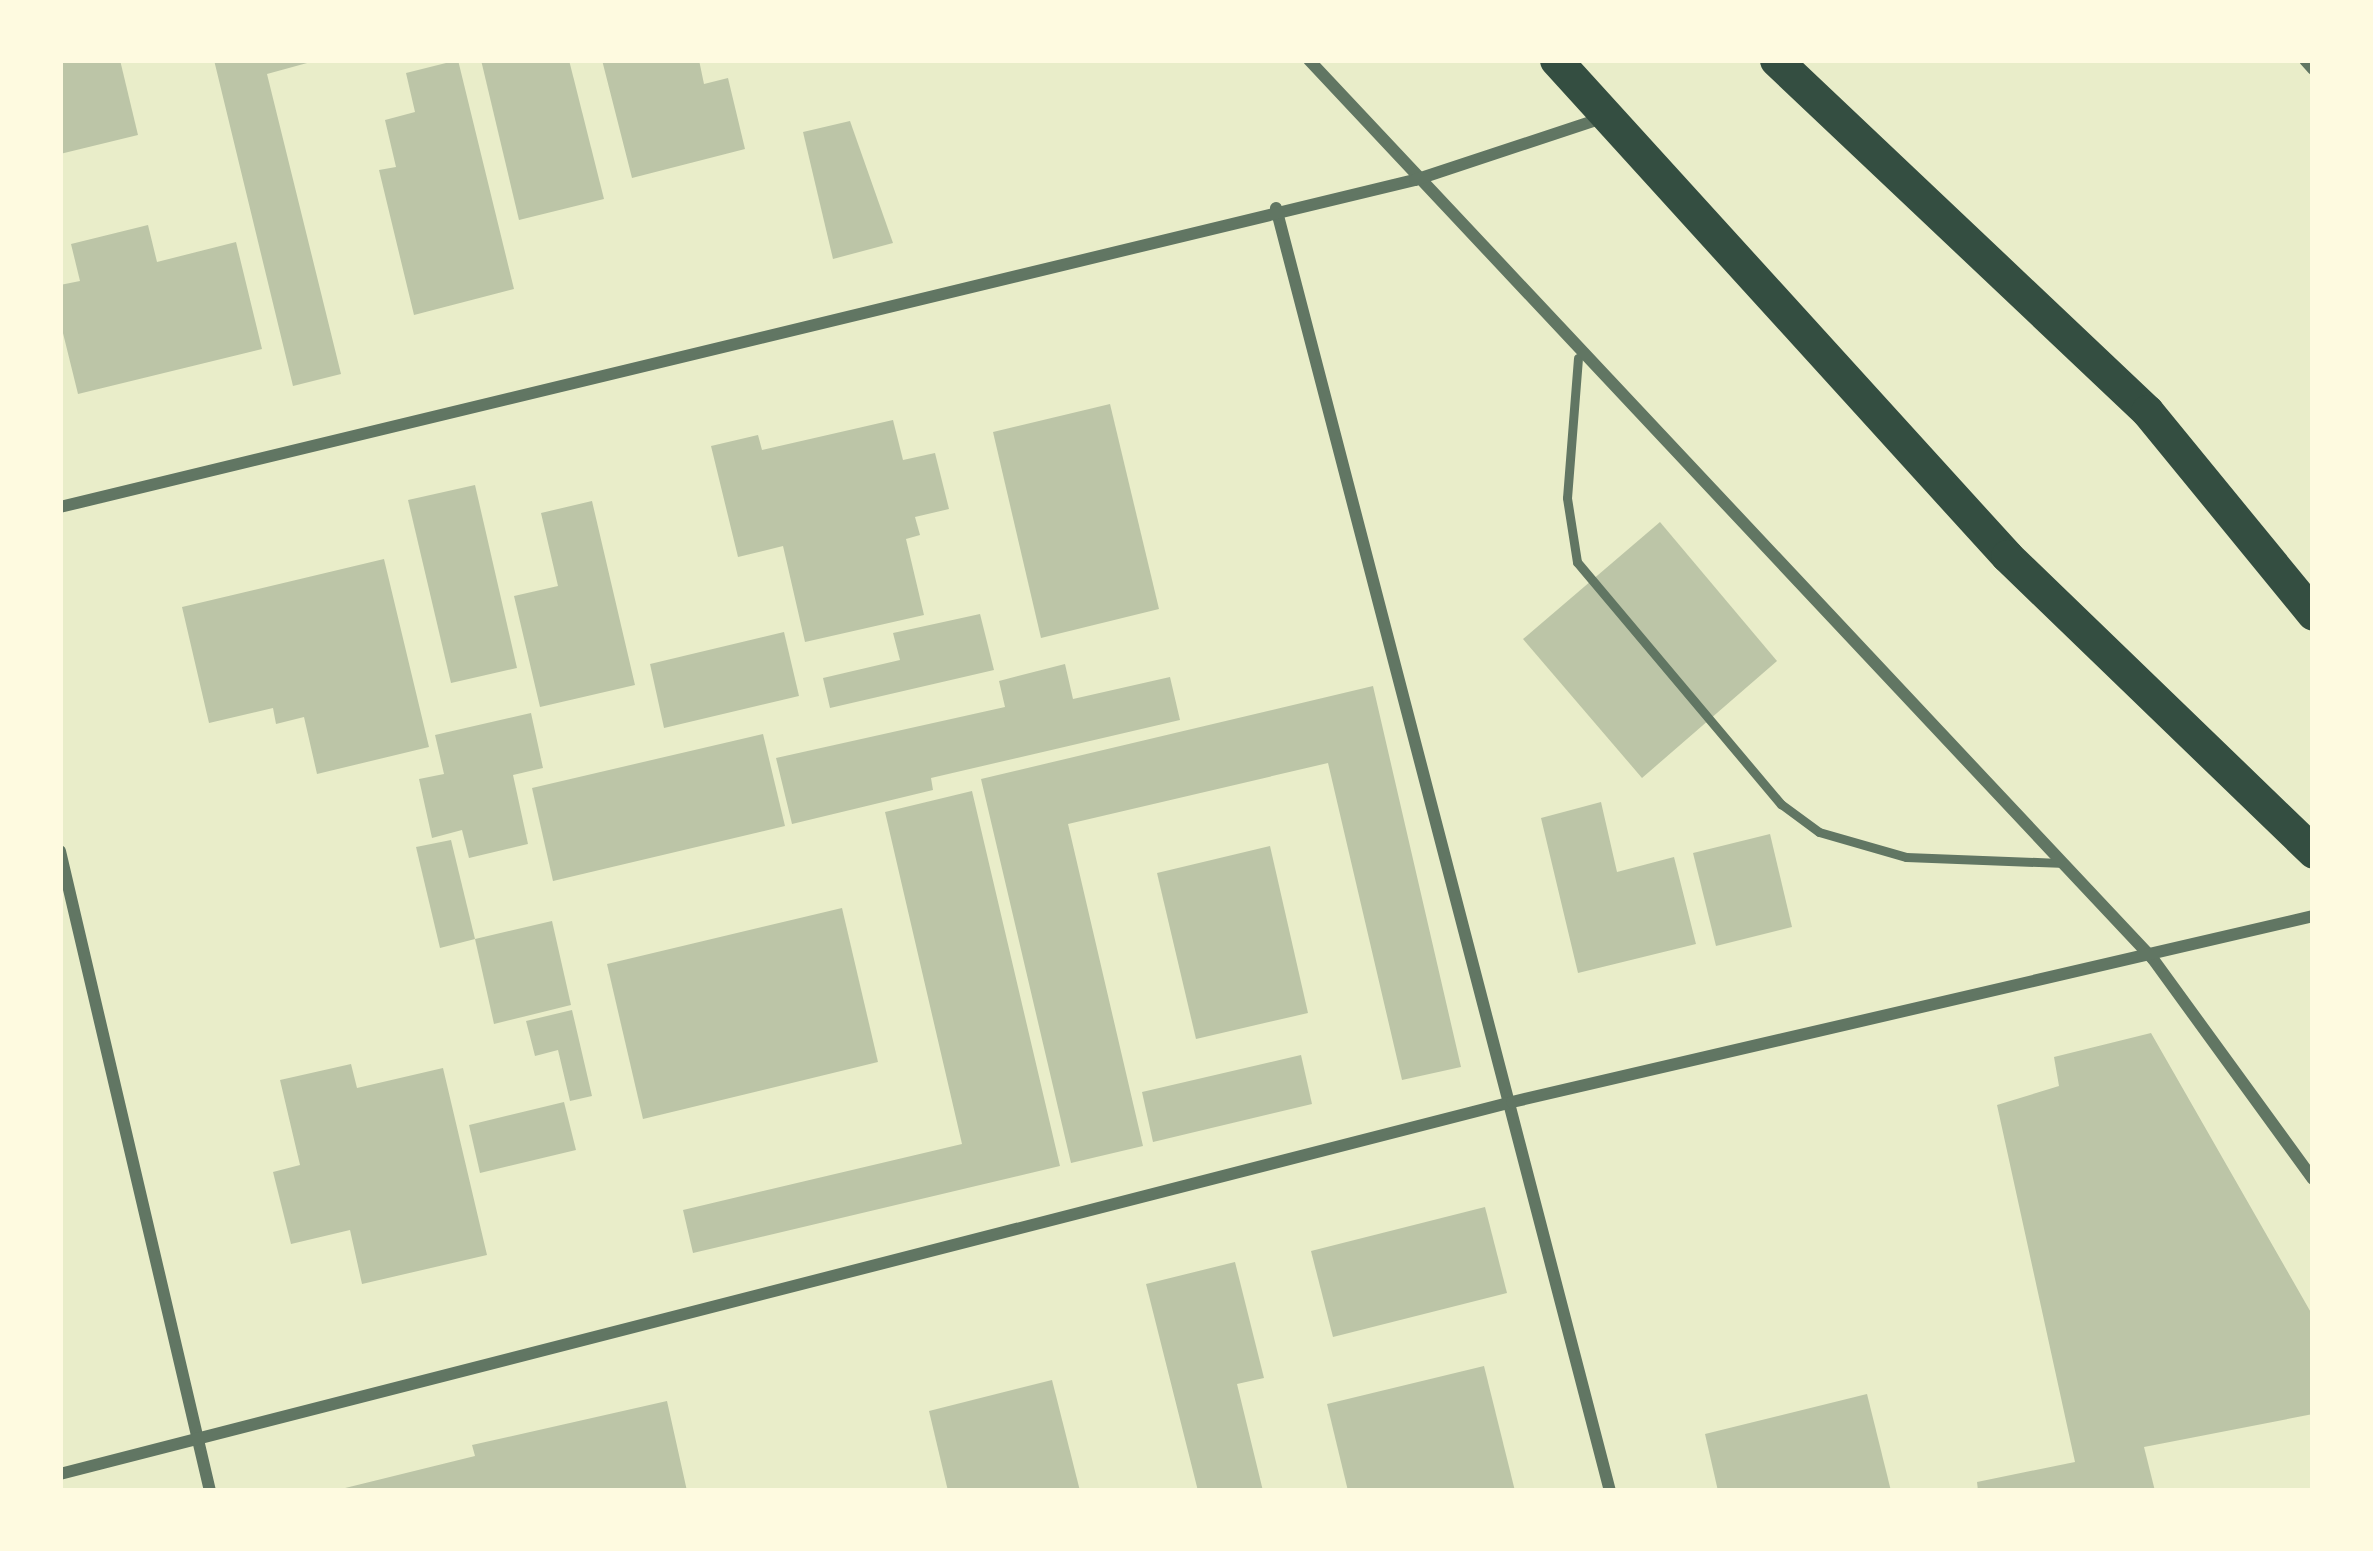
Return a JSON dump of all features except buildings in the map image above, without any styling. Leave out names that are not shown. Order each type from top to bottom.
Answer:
[{"type":"highway","points":[[1556,60],[2007,556],[2313,852]]},
{"type":"highway","points":[[1776,60],[2147,411],[2313,614]]},
{"type":"street","points":[[1310,60],[1578,358],[2153,959],[2313,1179]]},
{"type":"street","points":[[2305,60],[2313,68]]},
{"type":"street","points":[[60,507],[1276,208],[1415,180],[1606,117]]},
{"type":"street","points":[[1276,208],[1610,1491]]},
{"type":"street","points":[[60,850],[210,1491]]},
{"type":"street","points":[[60,1474],[1512,1102],[2153,959],[2313,916]]},
{"type":"lane","points":[[1578,358],[1567,498],[1577,562],[1789,813],[1906,857],[2059,863]]}]
